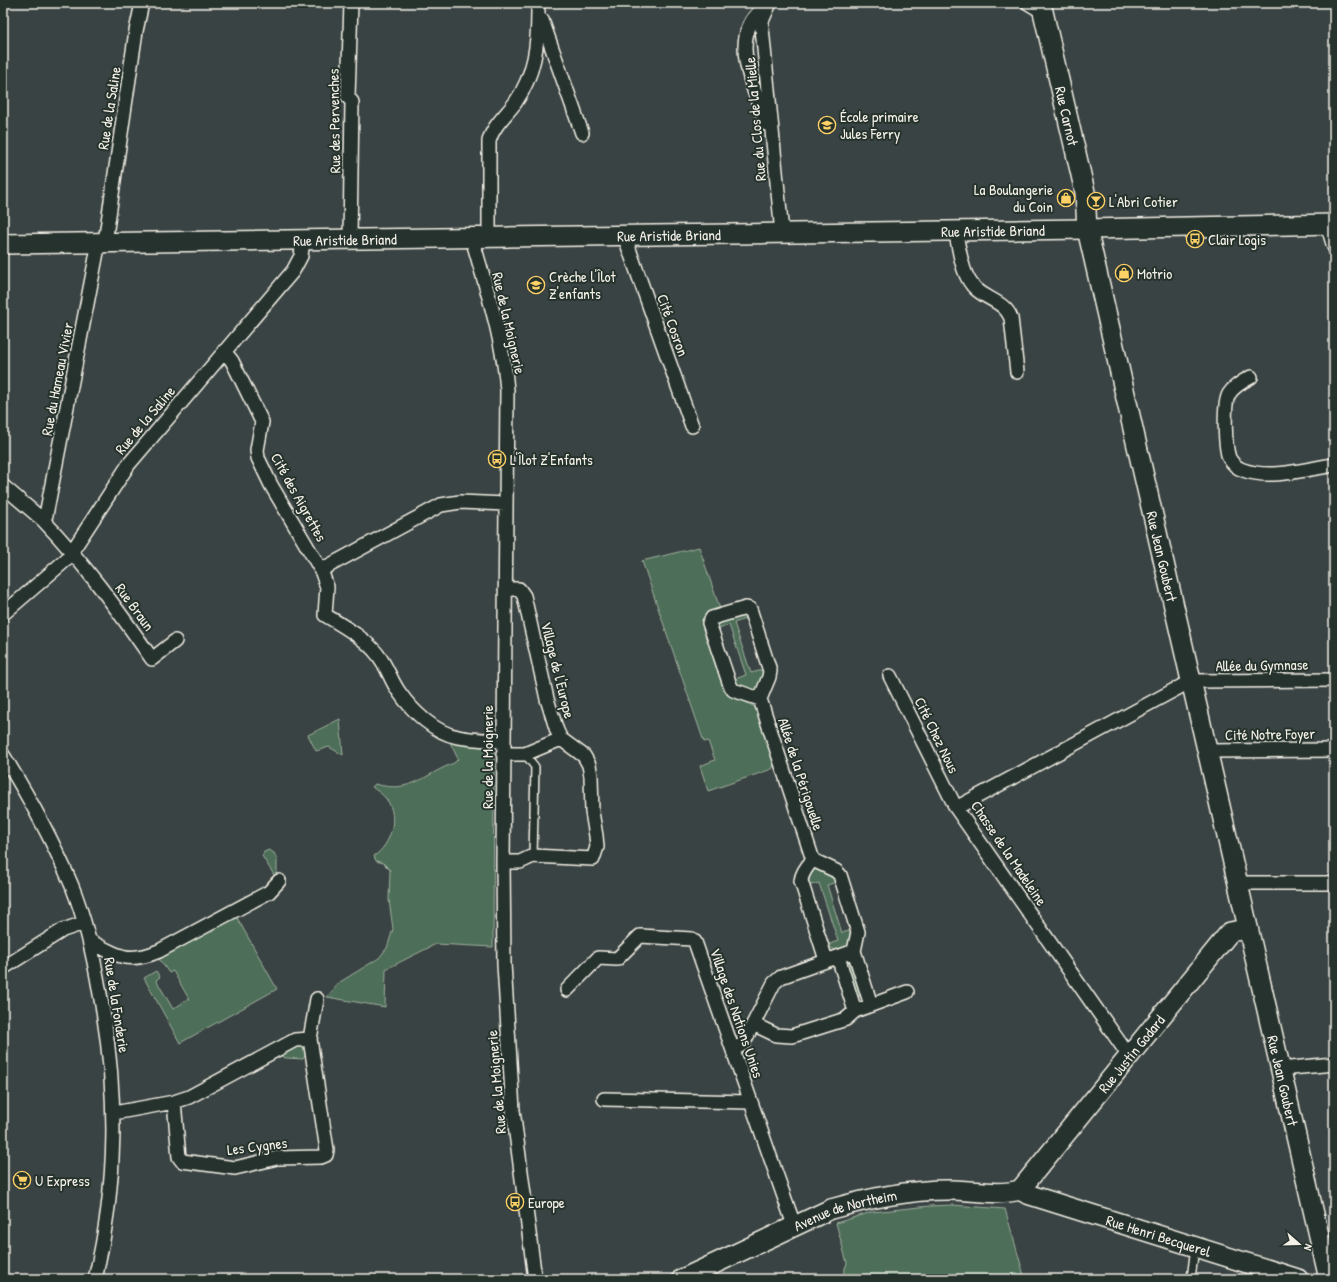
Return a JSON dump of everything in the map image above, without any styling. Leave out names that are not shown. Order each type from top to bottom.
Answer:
[{"type":"main road","name":"Rue Carnot","points":[[1037,6],[1085,192],[1087,229]]},
{"type":"main road","name":"Rue Aristide Briand","points":[[3,244],[782,234],[1330,224]]},
{"type":"main road","name":"Rue Jean Goubert","points":[[1087,229],[1329,1279]]},
{"type":"main road","name":"Rue Justin Godard","points":[[1020,1190],[1230,932],[1248,929]]},
{"type":"main road","name":"Avenue de Northeim","points":[[682,1279],[794,1225],[831,1209],[880,1196],[914,1191],[1003,1192],[1020,1190]]},
{"type":"main road","name":"Rue Henri Becquerel","points":[[1020,1190],[1026,1194],[1286,1277]]},
{"type":"street","name":"Rue de la Saline","points":[[102,242],[132,69],[136,31],[142,3]]},
{"type":"street","name":"Rue des Pervenches","points":[[350,239],[352,102],[348,97],[351,3]]},
{"type":"street","name":"Rue du Clos de la Mielle","points":[[770,3],[762,21],[782,234]]},
{"type":"street","points":[[770,3],[760,10],[750,22],[746,31],[745,55],[747,67],[773,144]]},
{"type":"street","points":[[537,7],[582,133]]},
{"type":"street","name":"Rue de la Moignerie","points":[[535,1279],[532,1242],[516,1138],[504,964],[503,748],[508,421],[506,374],[481,237],[489,141],[493,130],[522,92],[533,67],[538,36],[537,7]]},
{"type":"street","points":[[1330,224],[1334,247]]},
{"type":"street","points":[[955,231],[966,276],[976,289],[1008,309],[1011,318],[1017,372]]},
{"type":"street","name":"Cité Cosron","points":[[624,236],[692,426]]},
{"type":"street","name":"Rue de la Saline","points":[[3,614],[67,559],[73,552],[129,464],[293,271],[301,256],[303,240]]},
{"type":"street","name":"Rue du Hameau Vivier","points":[[42,520],[46,515],[102,242]]},
{"type":"street","name":"Cité des Aigrettes","points":[[224,351],[232,361],[262,422],[257,450],[258,458],[271,485],[321,570],[327,587],[325,615],[346,628],[379,656],[398,691],[409,707],[422,717],[446,733],[503,748]]},
{"type":"street","points":[[1251,377],[1240,383],[1229,395],[1226,409],[1227,452],[1234,465],[1241,470],[1260,473],[1285,472],[1334,465]]},
{"type":"street","points":[[3,486],[42,520],[73,552]]},
{"type":"street","points":[[321,570],[441,505],[460,502],[506,504]]},
{"type":"street","name":"Rue Braun","points":[[73,552],[109,597],[152,659],[175,641]]},
{"type":"street","name":"Village de l'Europe","points":[[503,862],[520,862],[534,856],[593,859],[596,853],[596,836],[592,812],[593,788],[589,765],[584,756],[562,739],[557,731],[547,699],[524,596],[519,589],[505,588]]},
{"type":"street","points":[[746,608],[750,610],[770,671],[770,677],[760,699],[733,690],[730,685],[710,623],[712,618],[746,608]]},
{"type":"street","name":"Cité Chez Nous","points":[[890,676],[956,808]]},
{"type":"street","name":"Allée du Gymnase","points":[[1191,681],[1334,680]]},
{"type":"street","name":"Chasse de la Madeleine","points":[[1129,1056],[956,808],[1191,681]]},
{"type":"street","name":"Allée de la Périgouelle","points":[[760,699],[813,860]]},
{"type":"street","points":[[503,748],[525,754],[562,739]]},
{"type":"street","name":"Cité Notre Foyer","points":[[1207,751],[1334,750]]},
{"type":"street","name":"Rue de la Fonderie","points":[[3,755],[42,822],[72,887],[90,941],[107,1034],[114,1113],[110,1197],[95,1279]]},
{"type":"street","points":[[855,1011],[801,881],[804,870],[813,860],[831,868],[840,875],[858,932],[854,951],[871,1005]]},
{"type":"street","points":[[90,941],[123,957],[134,959],[144,957],[159,951],[269,892],[279,881]]},
{"type":"street","points":[[1238,883],[1334,883]]},
{"type":"street","points":[[3,968],[63,930],[84,923]]},
{"type":"street","name":"Village des Nations Unies","points":[[567,990],[598,958],[617,959],[640,936],[692,939],[698,946],[794,1225]]},
{"type":"street","points":[[733,1050],[743,1044],[774,983],[781,977],[854,951]]},
{"type":"street","points":[[753,1024],[776,1035],[792,1036],[846,1019],[855,1011],[907,992]]},
{"type":"street","name":"Les Cygnes","points":[[174,1102],[179,1157],[182,1161],[235,1168],[277,1158],[321,1157],[326,1155],[327,1150],[310,1038],[316,999]]},
{"type":"street","points":[[114,1113],[174,1102],[190,1097],[295,1040],[310,1038]]},
{"type":"street","points":[[1280,1068],[1334,1064]]},
{"type":"street","name":"Village des Nations Unies","points":[[604,1099],[751,1102]]},
{"type":"lane","points":[[525,754],[535,767],[534,856]]},
{"type":"lane","points":[[1191,1279],[1195,1247]]},
{"type":"green space","points":[[699,547],[720,609],[706,614],[702,623],[724,691],[757,708],[775,764],[772,769],[708,791],[700,766],[715,760],[708,741],[704,742],[642,561]]},
{"type":"green space","points":[[743,615],[745,619],[734,623],[751,673],[762,670],[764,676],[759,690],[752,693],[737,686],[735,679],[746,675],[729,625],[718,628],[717,626],[721,621]]},
{"type":"green space","points":[[340,719],[343,755],[329,747],[316,751],[308,735]]},
{"type":"green space","points":[[448,738],[494,746],[493,947],[436,944],[386,969],[385,1007],[327,997],[340,982],[379,958],[387,948],[393,929],[389,900],[390,870],[383,863],[376,861],[374,856],[385,845],[389,838],[393,822],[391,807],[382,794],[372,787],[375,784],[398,787],[408,785],[454,763],[458,759]]},
{"type":"green space","points":[[269,850],[274,853],[277,859],[277,873],[274,875],[262,856],[264,852]]},
{"type":"green space","points":[[818,868],[834,874],[837,882],[827,885],[842,933],[852,930],[852,939],[850,944],[843,950],[832,949],[827,945],[838,941],[819,883],[807,886],[806,881],[811,870]]},
{"type":"green space","points":[[235,914],[277,989],[180,1043],[144,978],[156,971],[160,977],[156,980],[173,1009],[189,999],[173,971],[169,973],[157,956]]},
{"type":"green space","points":[[847,962],[852,963],[862,994],[860,996],[857,995],[846,965]]},
{"type":"green space","points":[[303,1044],[306,1055],[303,1059],[286,1058],[281,1056],[281,1052]]},
{"type":"green space","points":[[952,1205],[1005,1209],[1025,1279],[841,1279],[847,1263],[836,1223],[872,1212]]},
{"type":"place","name":"École primaire Jules Ferry","points":[[827,125]]},
{"type":"place","name":"La Boulangerie du Coin","points":[[1066,198]]},
{"type":"place","name":"L'Abri Cotier","points":[[1096,201]]},
{"type":"place","name":"Clair Logis","points":[[1195,239]]},
{"type":"place","name":"Motrio","points":[[1124,273]]},
{"type":"place","name":"Crèche l'Îlot Z'enfants","points":[[536,285]]},
{"type":"place","name":"L'Îlot Z'Enfants","points":[[497,459]]},
{"type":"place","name":"U Express","points":[[22,1180]]},
{"type":"place","name":"Europe","points":[[515,1202]]}]
